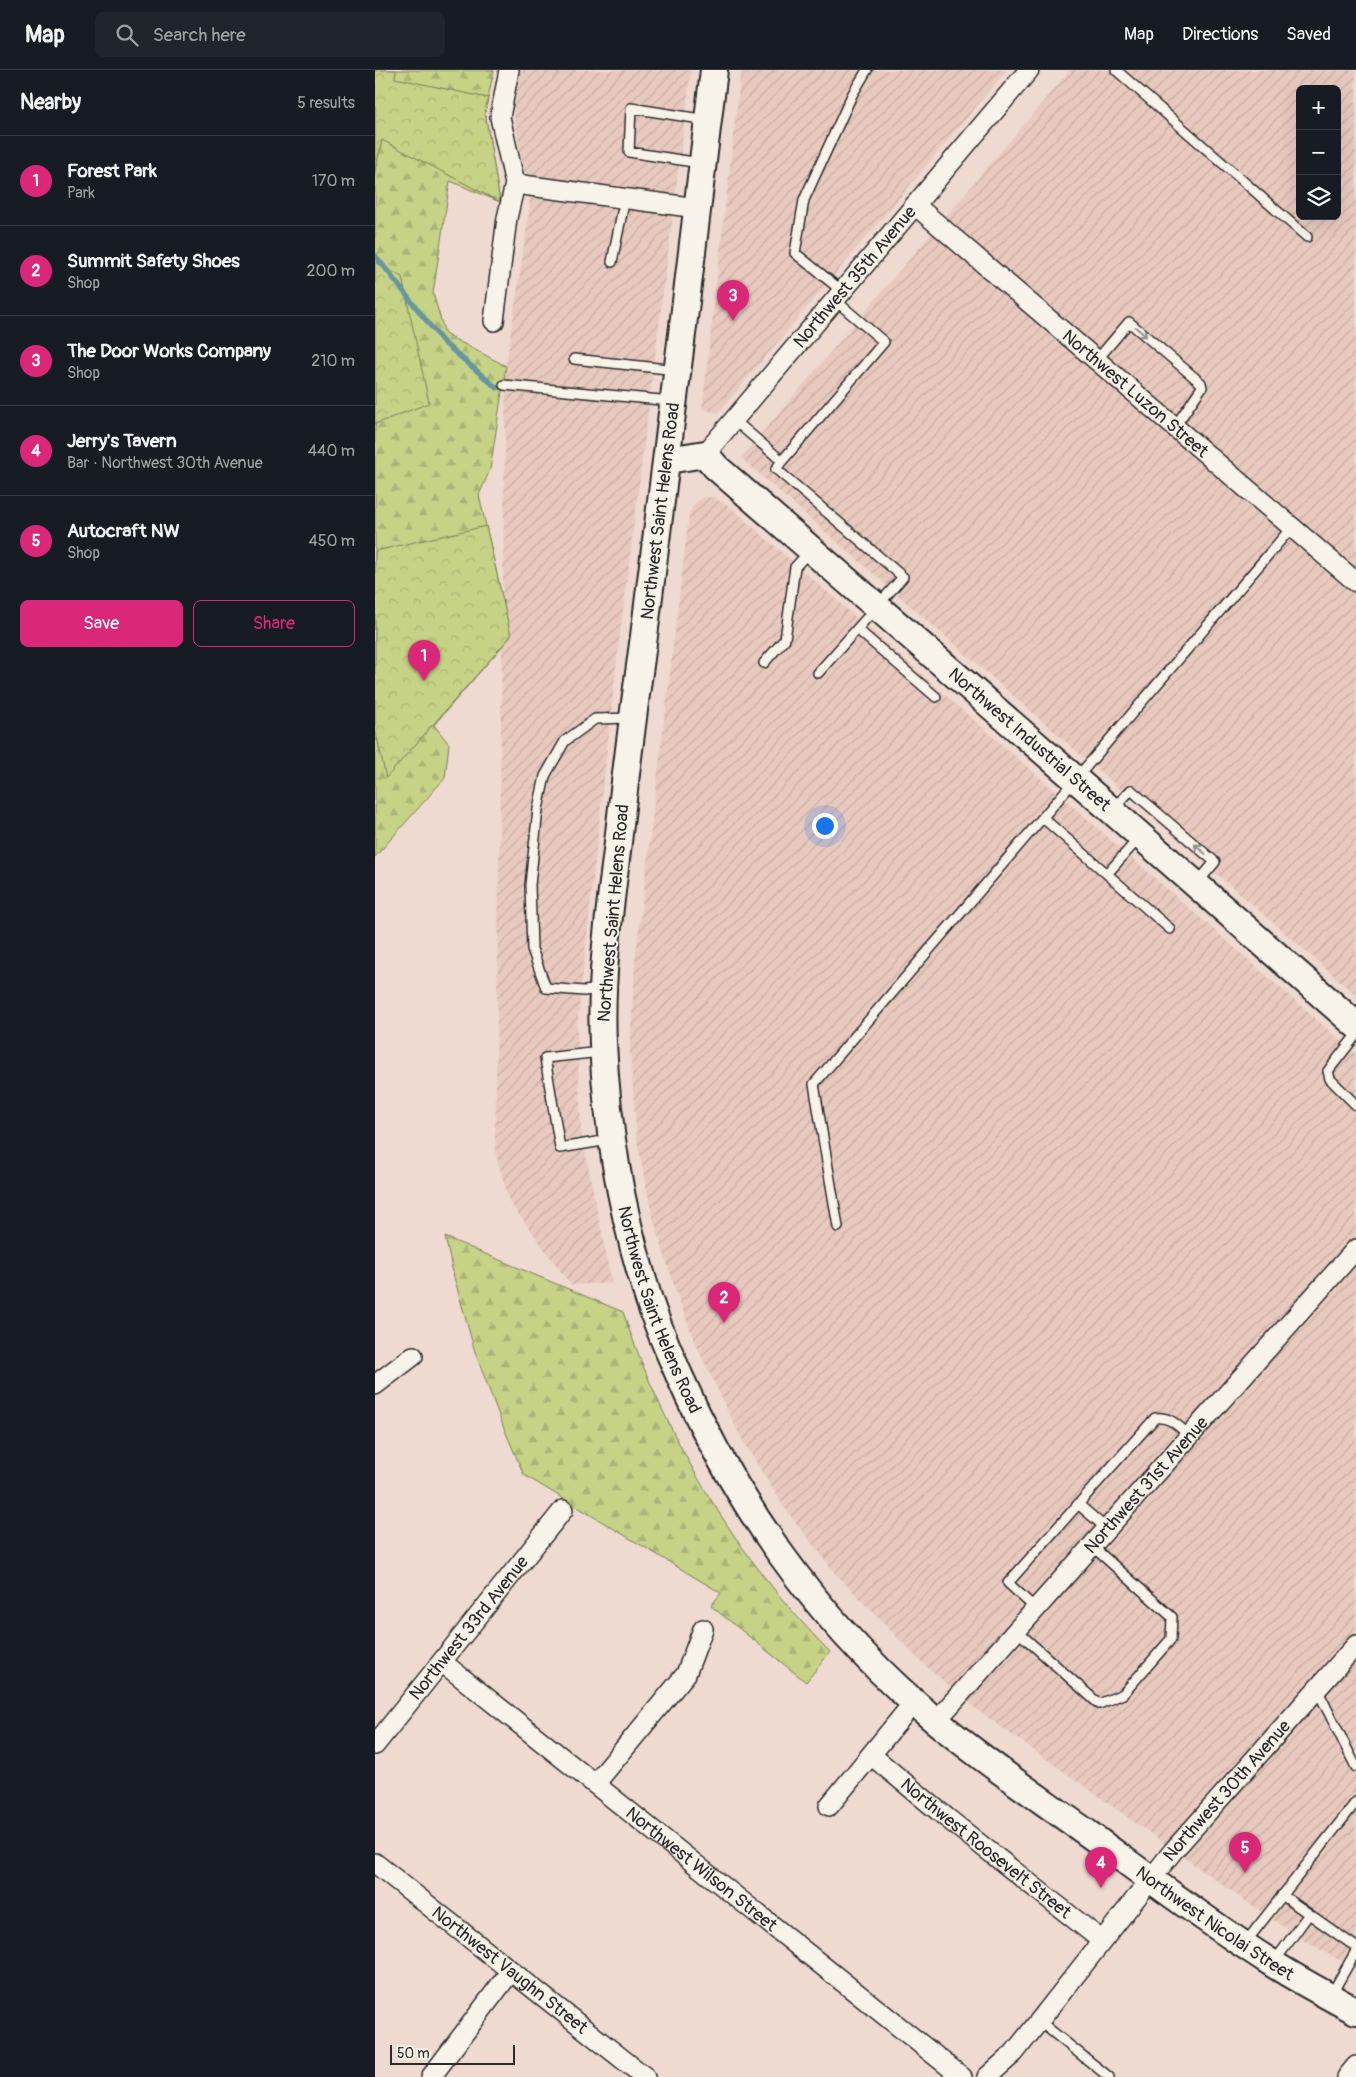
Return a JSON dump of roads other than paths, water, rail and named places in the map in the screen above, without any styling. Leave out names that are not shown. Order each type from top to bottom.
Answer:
[{"type":"main road","name":"Northwest Saint Helens Road","points":[[714,70],[673,401],[668,460],[633,717],[612,892],[603,988],[603,1052],[612,1139],[630,1234],[647,1295],[697,1415],[726,1472],[755,1518],[802,1582],[855,1644],[936,1721]]},
{"type":"main road","points":[[668,460],[705,454]]},
{"type":"main road","name":"Northwest Industrial Street","points":[[705,454],[716,467],[1352,1021]]},
{"type":"main road","name":"Northwest Nicolai Street","points":[[936,1721],[976,1753],[1244,1945],[1272,1964],[1356,2011]]},
{"type":"street","points":[[494,321],[507,218],[515,184],[499,117],[509,70]]},
{"type":"street","name":"Northwest 35th Avenue","points":[[705,454],[1029,70]]},
{"type":"street","points":[[515,184],[697,208]]},
{"type":"street","name":"Northwest Luzon Street","points":[[915,205],[1356,582]]},
{"type":"street","name":"Northwest 31st Avenue","points":[[936,1721],[1356,1249]]},
{"type":"street","points":[[375,1385],[413,1356]]},
{"type":"street","name":"Northwest 33rd Avenue","points":[[375,1745],[563,1510]]},
{"type":"street","points":[[595,1784],[686,1674],[703,1629]]},
{"type":"street","name":"Northwest 30th Avenue","points":[[987,2077],[1014,2053],[1101,1940],[1173,1851],[1356,1645]]},
{"type":"street","name":"Northwest Wilson Street","points":[[442,1662],[962,2077]]},
{"type":"street","points":[[829,1806],[914,1702]]},
{"type":"street","name":"Northwest Roosevelt Street","points":[[871,1755],[1101,1940]]},
{"type":"street","name":"Northwest Vaughn Street","points":[[375,1864],[645,2077]]},
{"type":"street","points":[[431,2077],[511,1971]]},
{"type":"street","points":[[1347,2077],[1356,2066]]},
{"type":"lane","points":[[818,673],[903,576],[776,469],[884,342],[795,253],[804,200],[852,95],[867,70]]},
{"type":"lane","points":[[1116,70],[1307,237]]},
{"type":"lane","points":[[702,163],[629,152],[631,108],[708,120]]},
{"type":"lane","points":[[612,262],[625,198]]},
{"type":"lane","points":[[1096,360],[1129,322],[1201,383],[1202,387],[1197,396],[1174,428]]},
{"type":"lane","points":[[574,359],[677,370]]},
{"type":"lane","points":[[504,385],[673,401]]},
{"type":"lane","points":[[734,420],[782,461]]},
{"type":"lane","points":[[838,1227],[814,1084],[1292,527]]},
{"type":"lane","points":[[764,663],[785,639],[795,567],[812,549]]},
{"type":"lane","points":[[857,629],[936,697]]},
{"type":"lane","points":[[603,988],[584,991],[546,988],[532,950],[531,885],[538,809],[545,776],[565,741],[595,719],[633,717]]},
{"type":"lane","points":[[1111,810],[1131,790],[1215,862],[1197,884]]},
{"type":"lane","points":[[1043,818],[1170,929]]},
{"type":"lane","points":[[1107,874],[1141,836]]},
{"type":"lane","points":[[1352,1021],[1328,1071],[1329,1079],[1356,1105]]},
{"type":"lane","points":[[603,1052],[545,1058],[560,1148],[612,1139]]},
{"type":"lane","points":[[1036,1609],[1008,1583],[1078,1504],[1155,1418],[1162,1417],[1171,1420],[1190,1436]]},
{"type":"lane","points":[[1078,1504],[1107,1529]]},
{"type":"lane","points":[[1017,1631],[1099,1704],[1123,1694],[1171,1640],[1172,1617],[1092,1546]]},
{"type":"lane","points":[[1317,1689],[1356,1767]]},
{"type":"lane","points":[[1244,1945],[1356,1802]]},
{"type":"lane","points":[[1282,1895],[1356,1947]]},
{"type":"lane","points":[[1272,1964],[1309,1914]]},
{"type":"lane","points":[[1330,1997],[1356,1951]]},
{"type":"lane","points":[[1039,2020],[1109,2077]]},
{"type":"waterway","points":[[375,255],[443,342],[497,388]]},
{"type":"place","name":"The Door Works Company","points":[[733,321]]},
{"type":"place","name":"Forest Park","points":[[424,681]]},
{"type":"place","name":"Summit Safety Shoes","points":[[724,1323]]},
{"type":"place","name":"Autocraft NW","points":[[1245,1873]]},
{"type":"place","name":"Jerry's Tavern","points":[[1101,1888]]}]
